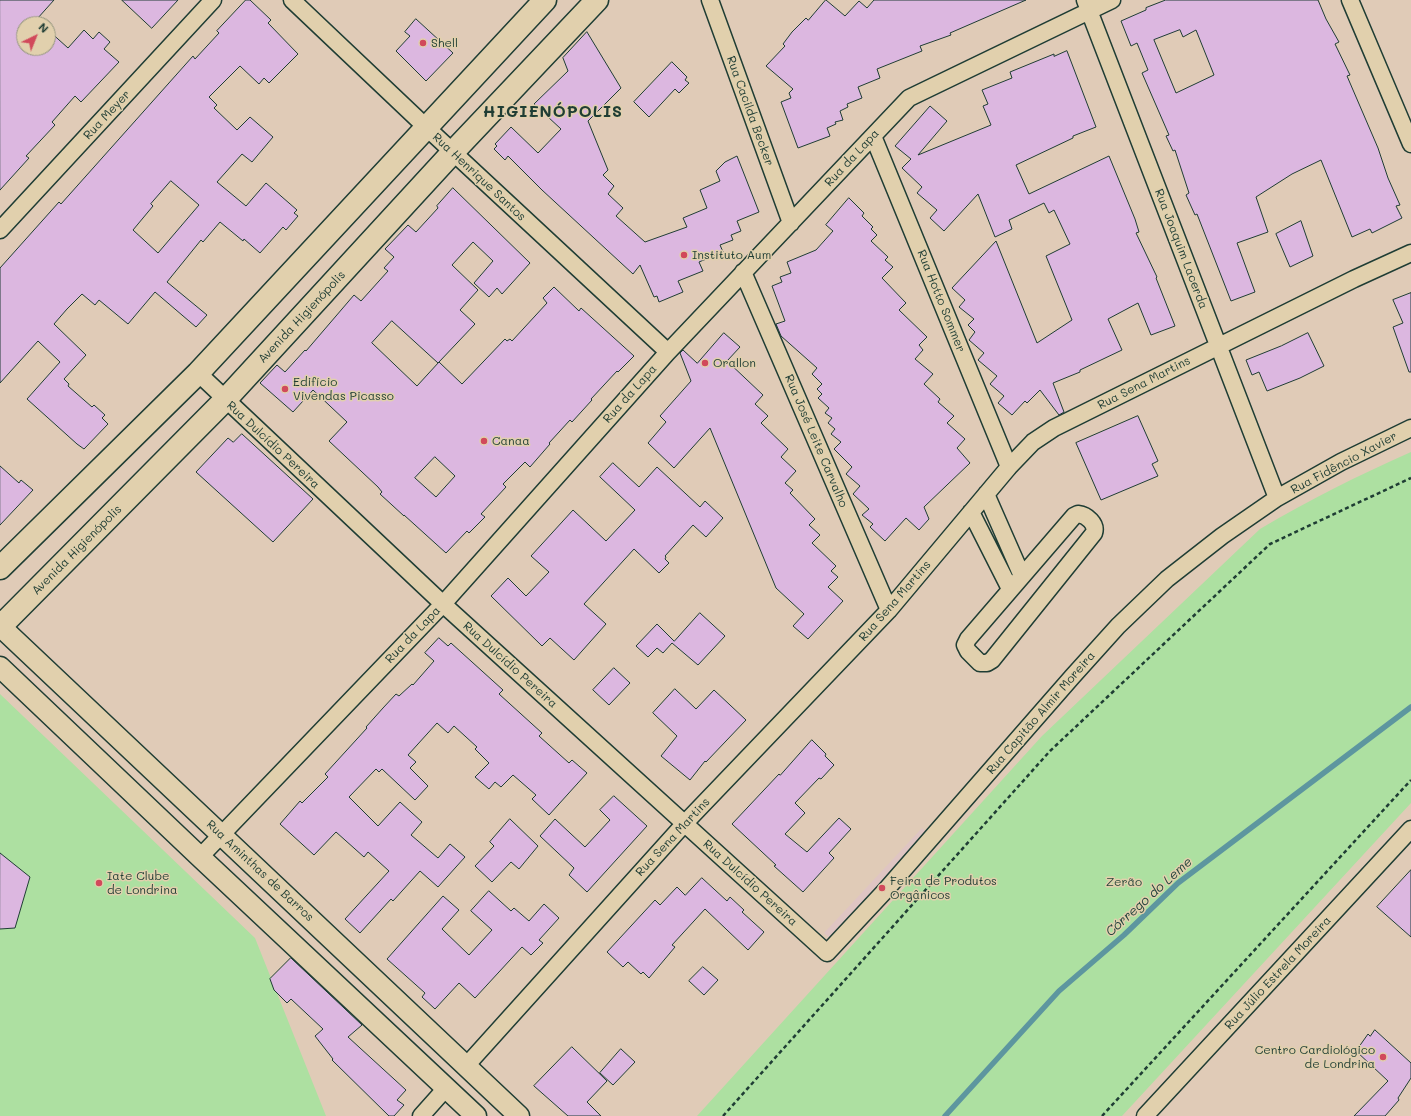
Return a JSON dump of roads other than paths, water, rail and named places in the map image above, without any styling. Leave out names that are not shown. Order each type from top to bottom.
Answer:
[{"type":"main road","points":[[0,568],[198,373],[545,0]]},
{"type":"main road","name":"Avenida Higienópolis","points":[[0,627],[226,400],[453,152],[597,0]]},
{"type":"street","name":"Rua Meyer","points":[[0,230],[213,0]]},
{"type":"street","name":"Rua Henrique Santos","points":[[292,0],[426,128],[668,352]]},
{"type":"street","name":"Rua Cacilda Becker","points":[[710,0],[791,223]]},
{"type":"street","name":"Rua da Lapa","points":[[200,857],[443,604],[668,352],[909,98],[1087,5],[1112,0]]},
{"type":"street","points":[[1350,0],[1411,144]]},
{"type":"street","name":"Rua Joaquim Lacerda","points":[[1087,5],[1278,498]]},
{"type":"street","name":"Rua Hotto Sommer","points":[[872,136],[1008,467]]},
{"type":"street","name":"Rua Sena Martins","points":[[466,1066],[685,823],[889,610],[1008,467],[1033,442],[1054,428],[1218,346],[1354,279],[1411,253]]},
{"type":"street","name":"Rua José Leite Carvalho","points":[[744,272],[889,610]]},
{"type":"street","name":"Rua Dulcídio Pereira","points":[[198,373],[443,604],[827,952]]},
{"type":"street","name":"Rua Fidêncio Xavier","points":[[1278,498],[1341,462],[1411,428]]},
{"type":"street","points":[[986,494],[1022,576]]},
{"type":"street","name":"Rua Capitão Almir Moreira","points":[[827,952],[884,892],[1118,626],[1167,579],[1222,536],[1278,498]]},
{"type":"street","points":[[971,512],[1010,589]]},
{"type":"street","points":[[1078,514],[1082,515],[1094,524],[1096,528],[1094,533],[992,660],[987,663],[980,663],[968,651],[965,645],[968,639],[1010,589],[1074,516],[1078,514]]},
{"type":"street","name":"Rua Aminthas de Barros","points":[[0,627],[519,1116]]},
{"type":"street","points":[[0,667],[476,1116]]},
{"type":"street","name":"Rua Júlio Estrela Moreira","points":[[1145,1116],[1411,829]]},
{"type":"street","points":[[421,1116],[446,1088]]},
{"type":"waterway","name":"Córrego do Leme","points":[[945,1116],[1059,991],[1124,935],[1178,883],[1411,707]]},
{"type":"place","name":"Shell","points":[[423,43]]},
{"type":"place","name":"Instituto Aum","points":[[684,255]]},
{"type":"place","name":"Orallon","points":[[705,363]]},
{"type":"place","name":"Edifício Vivendas Picasso","points":[[285,389]]},
{"type":"place","name":"Canaa","points":[[484,441]]},
{"type":"place","name":"Iate Clube de Londrina","points":[[99,883]]},
{"type":"place","name":"Feira de Produtos Orgânicos","points":[[882,888]]},
{"type":"place","name":"Centro Cardiológico de Londrina","points":[[1383,1057]]},
{"type":"district","name":"HIGIENÓPOLIS","points":[[553,112]]},
{"type":"park label","name":"Zerão","points":[[1124,882]]}]
